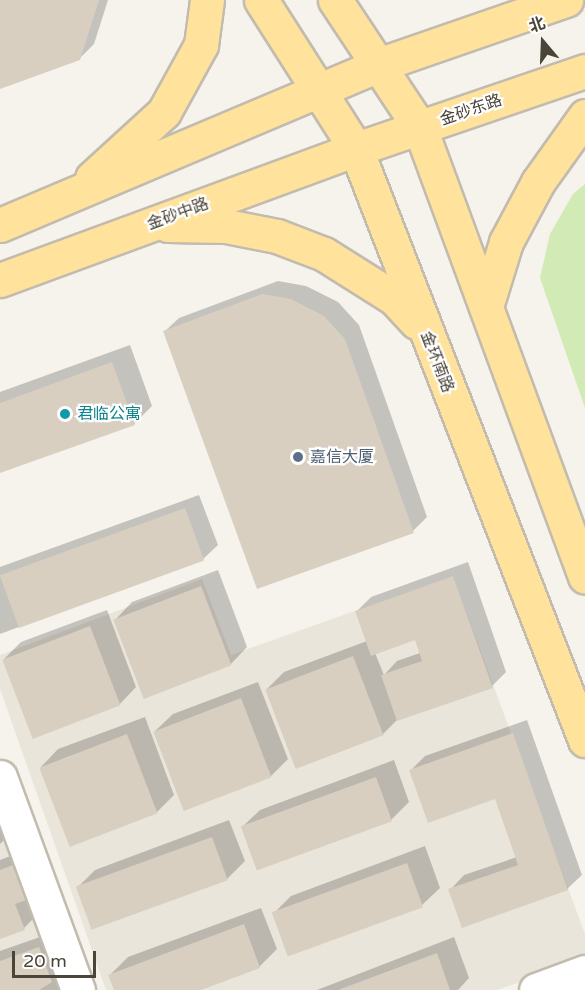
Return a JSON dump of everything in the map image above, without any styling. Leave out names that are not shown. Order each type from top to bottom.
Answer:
[{"type":"main road","points":[[76,193],[164,112],[201,45],[207,0]]},
{"type":"main road","name":"金环南路","points":[[261,0],[320,88],[356,149],[424,331],[585,740]]},
{"type":"main road","points":[[335,0],[381,64],[420,128],[585,577]]},
{"type":"main road","points":[[0,225],[320,88],[381,64],[566,0]]},
{"type":"main road","name":"金砂东路","points":[[356,149],[585,71]]},
{"type":"main road","points":[[486,307],[506,242],[538,182],[585,116]]},
{"type":"main road","name":"金砂中路","points":[[0,280],[356,149]]},
{"type":"main road","points":[[151,224],[226,226],[277,236],[324,254],[394,298],[424,331]]},
{"type":"street","points":[[0,777],[78,990]]},
{"type":"street","points":[[536,990],[585,972]]},
{"type":"shaded area","points":[[453,576],[585,934],[585,959],[497,990],[106,990],[0,689],[0,655],[202,579],[231,655]]},
{"type":"shaded area","points":[[0,819],[62,990],[0,990]]},
{"type":"green space","points":[[585,184],[585,408],[540,278],[550,234],[573,194]]},
{"type":"building","points":[[0,0],[99,0],[80,60],[0,89]]},
{"type":"building","name":"嘉信大厦","points":[[262,294],[291,299],[324,316],[345,339],[414,533],[257,589],[163,331]]},
{"type":"building","name":"君临公寓","points":[[112,362],[135,425],[0,473],[0,403]]},
{"type":"building","points":[[185,508],[204,561],[19,628],[0,575]]},
{"type":"building","points":[[453,576],[493,688],[397,721],[381,675],[422,661],[415,640],[371,656],[355,611]]},
{"type":"building","points":[[201,586],[231,665],[144,699],[113,620]]},
{"type":"building","points":[[90,626],[120,705],[33,739],[2,660]]},
{"type":"building","points":[[353,656],[383,735],[296,769],[265,690]]},
{"type":"building","points":[[241,698],[271,777],[184,811],[153,732]]},
{"type":"building","points":[[513,733],[568,890],[462,928],[448,889],[518,865],[495,799],[428,823],[409,770]]},
{"type":"building","points":[[127,734],[157,813],[70,847],[39,768]]},
{"type":"building","points":[[376,777],[392,821],[257,870],[241,826]]},
{"type":"building","points":[[212,837],[228,880],[91,930],[76,887]]},
{"type":"building","points":[[407,863],[423,907],[288,956],[272,912]]},
{"type":"building","points":[[16,864],[29,899],[15,904],[25,930],[0,939],[0,870]]},
{"type":"building","points":[[244,924],[260,968],[201,990],[114,990],[108,975]]},
{"type":"building","points":[[39,947],[52,982],[39,990],[0,990],[0,961]]},
{"type":"building","points":[[437,953],[450,990],[338,990]]},
{"type":"place","name":"君临公寓","points":[[65,414]]},
{"type":"place","name":"嘉信大厦","points":[[298,457]]}]
